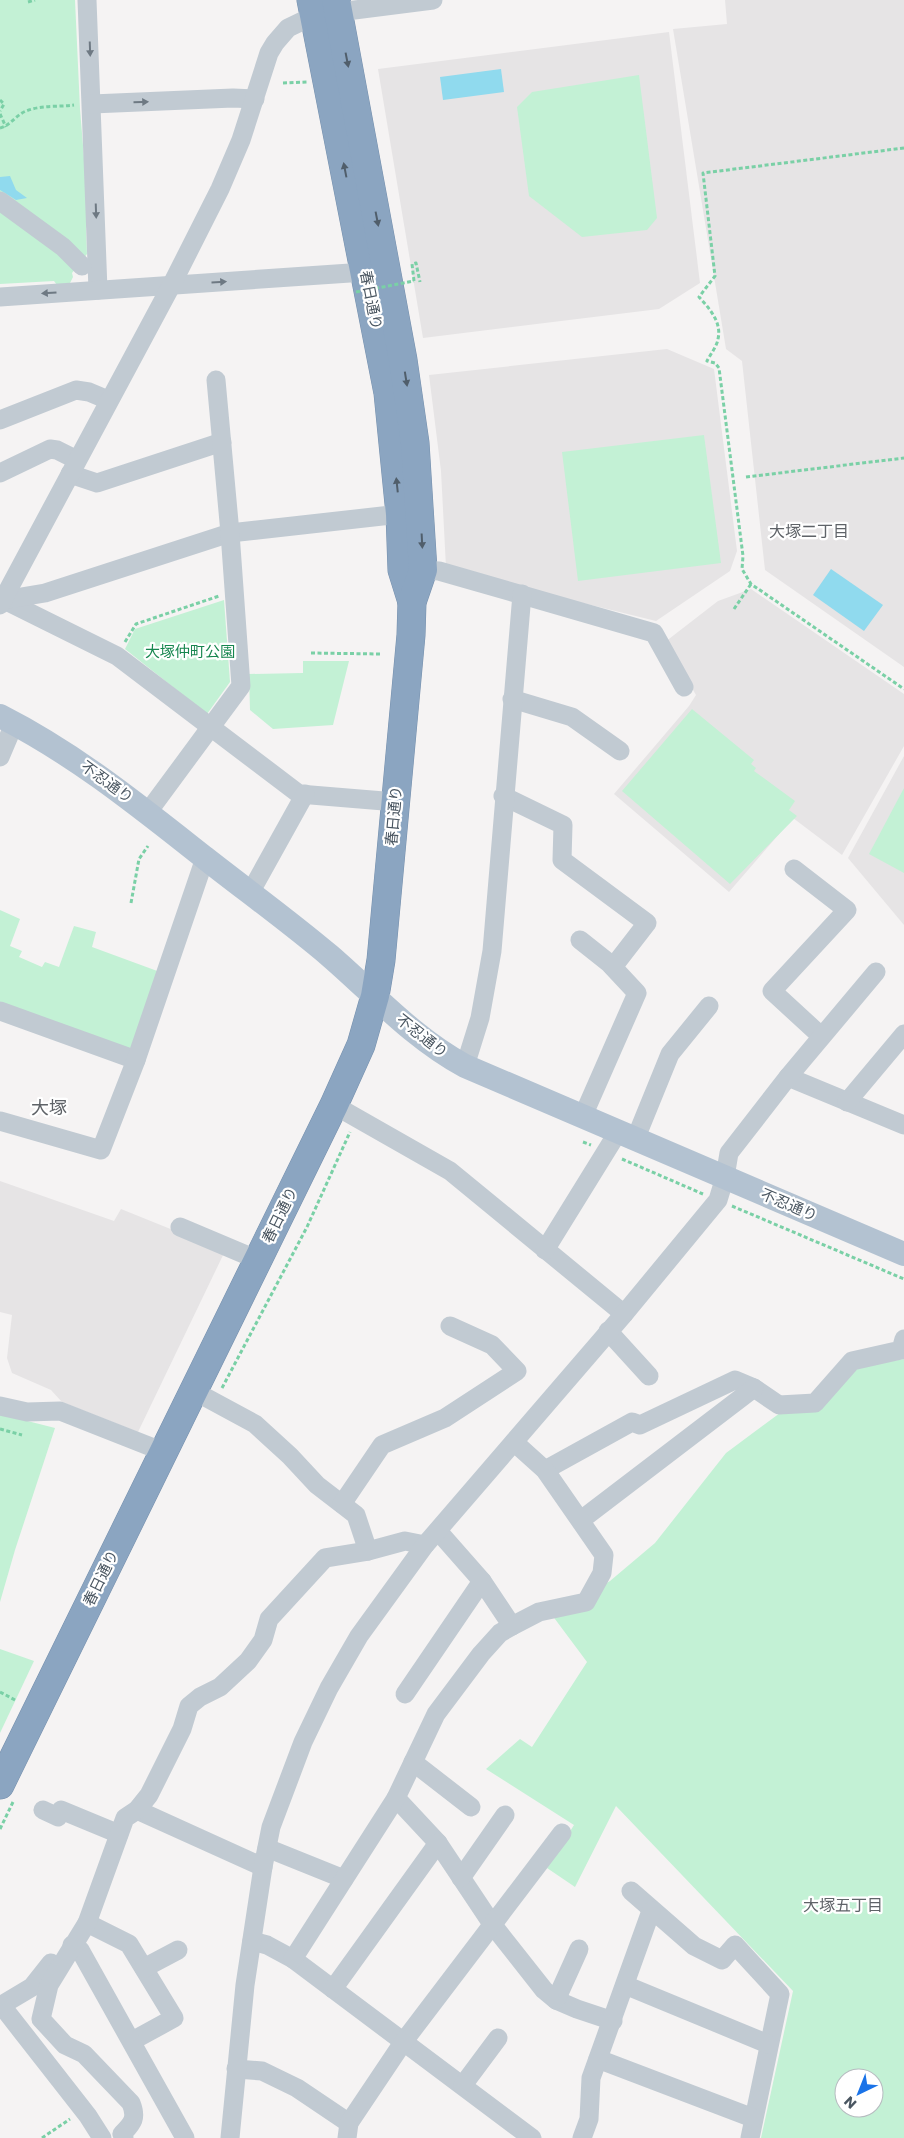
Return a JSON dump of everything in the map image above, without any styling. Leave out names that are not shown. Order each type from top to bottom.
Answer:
[{"type":"highway","name":"春日通り","points":[[325,7],[360,282],[388,392],[400,514],[402,570],[412,602]]},
{"type":"highway","name":"春日通り","points":[[2,1776],[194,1392],[334,1105],[361,1045],[375,996],[381,960],[396,802],[411,635],[412,602],[423,570],[415,443],[406,378],[325,7]]},
{"type":"main road","name":"不忍通り","points":[[7,720],[79,761],[148,812],[329,956],[426,1042],[464,1066],[583,1116],[620,1141],[725,1177],[904,1254]]},
{"type":"street","points":[[87,0],[98,290]]},
{"type":"street","points":[[1,601],[74,467],[220,189],[269,53],[275,43],[288,28],[325,7],[433,0]]},
{"type":"street","points":[[92,104],[233,98],[254,99]]},
{"type":"street","points":[[0,201],[63,247],[82,266]]},
{"type":"street","points":[[0,296],[170,286],[360,282]]},
{"type":"street","points":[[148,812],[241,686],[216,380]]},
{"type":"street","points":[[0,420],[76,390],[89,392],[108,400]]},
{"type":"street","points":[[0,473],[50,449],[57,450],[74,467],[97,484],[222,442]]},
{"type":"street","points":[[1,601],[44,593],[230,533],[400,514]]},
{"type":"street","points":[[423,570],[439,571],[654,633],[684,687]]},
{"type":"street","points":[[464,1066],[480,1018],[492,951],[503,796],[522,594]]},
{"type":"street","points":[[1,601],[117,656],[299,794],[396,802]]},
{"type":"street","points":[[512,699],[572,718],[620,751]]},
{"type":"street","points":[[0,757],[7,720]]},
{"type":"street","points":[[250,893],[305,794]]},
{"type":"street","points":[[503,796],[563,824],[562,860],[647,923],[613,967]]},
{"type":"street","points":[[0,1121],[101,1150],[136,1060],[205,858]]},
{"type":"street","points":[[794,870],[847,910],[772,991],[821,1036]]},
{"type":"street","points":[[580,940],[613,967],[637,993],[583,1116]]},
{"type":"street","points":[[230,2138],[245,1985],[271,1827],[303,1742],[329,1688],[359,1636],[425,1545],[624,1314],[718,1200],[730,1154],[788,1077],[876,972]]},
{"type":"street","points":[[545,1250],[620,1141],[670,1054],[709,1006]]},
{"type":"street","points":[[0,1011],[136,1060]]},
{"type":"street","points":[[847,1102],[904,1034]]},
{"type":"street","points":[[788,1077],[847,1102],[903,1122]]},
{"type":"street","points":[[334,1105],[450,1171],[624,1314]]},
{"type":"street","points":[[180,1227],[258,1260]]},
{"type":"street","points":[[342,1504],[382,1445],[446,1418],[517,1371],[492,1345],[450,1326]]},
{"type":"street","points":[[608,1332],[649,1376]]},
{"type":"street","points":[[545,1470],[632,1422],[640,1425],[735,1380],[754,1388],[780,1405],[815,1403],[852,1361],[901,1350],[904,1339]]},
{"type":"street","points":[[581,1520],[754,1388]]},
{"type":"street","points":[[194,1392],[255,1424],[290,1456],[317,1485],[356,1515],[368,1551]]},
{"type":"street","points":[[0,1406],[27,1412],[60,1411],[164,1452]]},
{"type":"street","points":[[293,1959],[396,1798],[436,1714],[481,1654],[500,1633],[539,1612],[586,1602],[602,1573],[604,1555],[581,1520],[545,1470],[514,1442]]},
{"type":"street","points":[[438,1531],[482,1581],[512,1626]]},
{"type":"street","points":[[124,2138],[122,2134],[134,2122],[135,2113],[131,2103],[84,2054],[65,2045],[41,2019],[49,1985],[86,1923],[125,1818],[137,1810],[149,1795],[182,1729],[189,1706],[200,1697],[220,1687],[248,1661],[263,1640],[270,1619],[325,1558],[368,1551],[406,1541],[425,1545]]},
{"type":"street","points":[[405,1694],[482,1581]]},
{"type":"street","points":[[413,1762],[471,1807]]},
{"type":"street","points":[[396,1798],[438,1843],[492,1924],[544,1990],[556,2000],[576,2009],[613,2021]]},
{"type":"street","points":[[43,1810],[58,1817],[61,1810],[119,1834]]},
{"type":"street","points":[[137,1810],[263,1867]]},
{"type":"street","points":[[461,1878],[505,1814]]},
{"type":"street","points":[[236,2069],[262,2071],[297,2088],[348,2130],[404,2041],[562,1833]]},
{"type":"street","points":[[333,1988],[438,1843]]},
{"type":"street","points":[[267,1848],[344,1879]]},
{"type":"street","points":[[631,1892],[694,1946],[722,1960],[735,1945],[780,1994],[768,2044],[750,2138]]},
{"type":"street","points":[[582,2138],[589,2119],[591,2078],[651,1911]]},
{"type":"street","points":[[86,1923],[129,1944],[174,2018],[132,2041]]},
{"type":"street","points":[[252,1940],[267,1945],[293,1959],[532,2138]]},
{"type":"street","points":[[72,1944],[60,1951],[32,1987],[1,2006],[83,2110],[102,2138]]},
{"type":"street","points":[[72,1944],[80,1950],[185,2138]]},
{"type":"street","points":[[556,2000],[579,1949]]},
{"type":"street","points":[[144,1968],[178,1950]]},
{"type":"street","points":[[626,1985],[768,2044]]},
{"type":"street","points":[[463,2085],[498,2038]]},
{"type":"street","points":[[598,2060],[753,2118]]},
{"type":"path","points":[[28,2],[35,0]]},
{"type":"path","points":[[284,83],[307,82]]},
{"type":"path","points":[[0,100],[4,104],[0,113],[6,127]]},
{"type":"path","points":[[0,128],[6,127],[25,111],[44,107],[92,104]]},
{"type":"path","points":[[904,148],[703,173],[715,276],[699,297],[714,313],[716,320],[719,339],[707,361],[716,363],[719,368],[744,556],[742,569],[752,584],[904,690]]},
{"type":"path","points":[[360,282],[414,281],[412,264],[416,263],[420,282]]},
{"type":"path","points":[[746,477],[904,458]]},
{"type":"path","points":[[734,609],[752,584]]},
{"type":"path","points":[[117,656],[136,624],[234,590]]},
{"type":"path","points":[[311,653],[380,654]]},
{"type":"path","points":[[131,903],[139,858],[148,846]]},
{"type":"path","points":[[583,1142],[620,1141],[718,1200],[904,1279]]},
{"type":"path","points":[[0,1429],[22,1435]]},
{"type":"path","points":[[0,1692],[20,1702]]},
{"type":"path","points":[[42,2138],[83,2110]]},
{"type":"shaded area","points":[[725,0],[904,0],[904,667],[765,570],[742,361],[726,349],[673,29],[727,24]]},
{"type":"shaded area","points":[[669,32],[700,283],[659,309],[423,338],[378,69]]},
{"type":"shaded area","points":[[667,349],[714,369],[737,551],[730,571],[656,621],[490,580],[446,567],[441,471],[429,375]]},
{"type":"shaded area","points":[[751,589],[904,694],[904,746],[842,855],[793,818],[729,892],[614,794],[689,706],[696,695],[665,642],[718,601]]},
{"type":"shaded area","points":[[904,756],[904,925],[848,858]]},
{"type":"shaded area","points":[[0,1181],[114,1221],[121,1209],[225,1251],[138,1432],[62,1402],[51,1390],[12,1373],[7,1358],[12,1315],[0,1312]]},
{"type":"green space","points":[[0,0],[75,0],[80,109],[89,219],[86,228],[87,254],[72,273],[73,277],[70,283],[57,285],[54,281],[0,284]]},
{"type":"green space","points":[[639,75],[657,218],[647,230],[582,237],[529,196],[517,107],[532,92]]},
{"type":"green space","points":[[704,435],[721,563],[578,581],[562,452]]},
{"type":"green space","name":"大塚仲町公園","points":[[224,600],[230,682],[207,714],[125,649],[135,629]]},
{"type":"green space","points":[[303,661],[349,661],[333,725],[273,729],[250,710],[249,674],[303,673]]},
{"type":"green space","points":[[692,709],[754,760],[751,764],[756,768],[754,771],[795,801],[789,810],[797,816],[730,884],[622,791]]},
{"type":"green space","points":[[904,788],[904,873],[869,854]]},
{"type":"green space","points":[[0,910],[20,919],[10,946],[22,951],[19,957],[42,967],[45,962],[59,967],[74,926],[96,932],[92,947],[160,972],[134,1050],[0,1005]]},
{"type":"green space","points":[[904,1359],[904,2138],[761,2138],[793,1991],[616,1806],[575,1887],[547,1868],[574,1825],[486,1769],[520,1739],[532,1747],[587,1662],[552,1615],[610,1581],[655,1543],[726,1453],[780,1413],[857,1367]]},
{"type":"green space","points":[[0,1414],[55,1428],[0,1602]]},
{"type":"green space","points":[[0,1649],[34,1661],[0,1733]]},
{"type":"water","points":[[501,69],[504,92],[443,100],[440,77]]},
{"type":"water","points":[[10,176],[16,190],[27,198],[16,200],[0,190],[0,177]]},
{"type":"water","points":[[831,569],[883,605],[864,631],[813,595]]},
{"type":"district","name":"大塚二丁目","points":[[809,531]]},
{"type":"district","name":"大塚","points":[[49,1108]]},
{"type":"district","name":"大塚五丁目","points":[[843,1905]]}]
